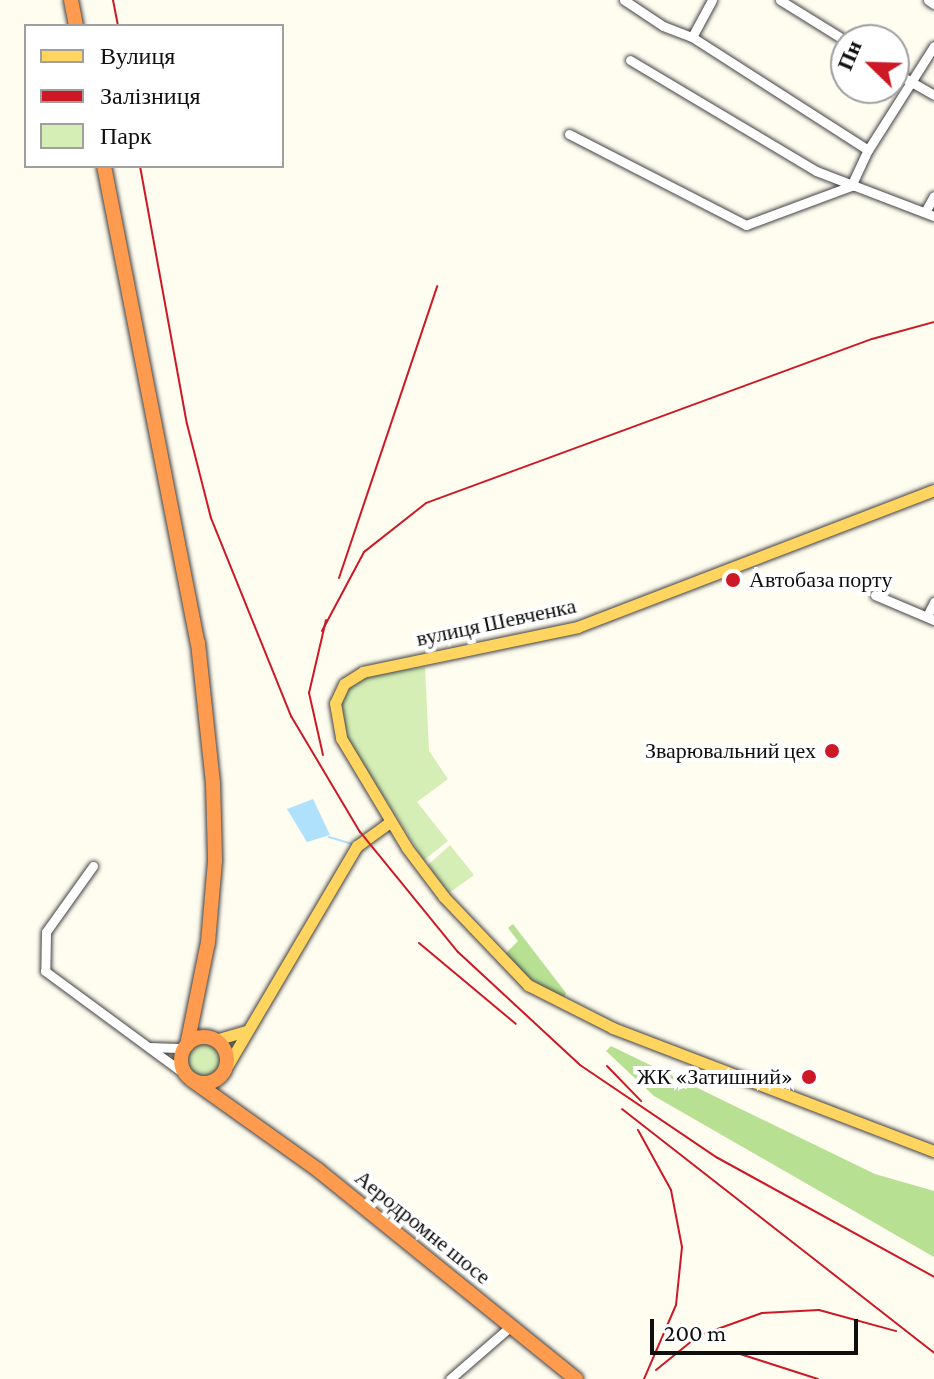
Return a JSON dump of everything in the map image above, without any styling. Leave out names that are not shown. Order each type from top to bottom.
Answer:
[{"type":"highway","points":[[71,0],[76,24]]},
{"type":"highway","points":[[104,168],[198,643],[215,861],[198,1000],[182,1066],[191,1078],[210,1083],[225,1070],[225,1049],[199,1018],[198,1000]]},
{"type":"highway","points":[[186,1046],[214,1039]]},
{"type":"highway","name":"Аеродромне шосе","points":[[225,1070],[226,1095],[241,1113]]},
{"type":"highway","name":"Аеродромне шосе","points":[[191,1078],[241,1113],[576,1379]]},
{"type":"main road","name":"вулиця Шевченка","points":[[934,490],[578,627],[351,678],[338,692],[335,721],[390,822],[444,897],[497,957],[551,1000],[934,1151]]},
{"type":"main road","points":[[225,1070],[357,846],[390,822]]},
{"type":"main road","points":[[214,1039],[240,1036],[253,1024]]},
{"type":"street","points":[[624,0],[663,26],[692,37],[868,150]]},
{"type":"street","points":[[692,37],[712,0]]},
{"type":"street","points":[[780,0],[830,31]]},
{"type":"street","points":[[928,0],[934,4]]},
{"type":"street","points":[[569,134],[746,225],[851,186],[868,150],[934,46]]},
{"type":"street","points":[[630,60],[766,146],[851,186],[930,214],[934,196]]},
{"type":"street","points":[[911,83],[934,95]]},
{"type":"street","points":[[875,595],[931,618],[934,602]]},
{"type":"street","name":"Аеродромне шосе","points":[[93,866],[46,932],[45,971],[191,1078]]},
{"type":"street","points":[[141,1044],[163,1050],[186,1046]]},
{"type":"street","points":[[450,1379],[511,1326]]},
{"type":"green space","points":[[425,667],[429,751],[448,779],[417,802],[448,841],[424,860],[349,741],[340,701],[347,687],[365,676]]},
{"type":"green space","points":[[450,845],[474,875],[449,893],[428,865]]},
{"type":"green space","points":[[513,924],[566,993],[564,998],[523,975],[504,955],[518,941],[508,928]]},
{"type":"green space","points":[[204,1044],[215,1049],[220,1060],[215,1071],[204,1076],[193,1071],[188,1060],[193,1049]]},
{"type":"green space","points":[[611,1046],[875,1174],[934,1191],[934,1257],[654,1096],[606,1051]]},
{"type":"water","points":[[313,799],[330,835],[307,842],[287,809]]},
{"type":"waterway","points":[[329,837],[352,844]]},
{"type":"railway","points":[[113,0],[118,24]]},
{"type":"railway","points":[[140,168],[187,424],[211,518],[291,716],[360,832],[458,952],[580,1065],[716,1157],[934,1277]]},
{"type":"railway","points":[[339,578],[437,286]]},
{"type":"railway","points":[[322,631],[364,552],[426,503],[872,339],[934,322]]},
{"type":"railway","points":[[323,755],[309,693],[326,620]]},
{"type":"railway","points":[[419,943],[516,1024]]},
{"type":"railway","points":[[607,1066],[641,1101]]},
{"type":"railway","points":[[622,1109],[934,1353]]},
{"type":"railway","points":[[638,1130],[671,1190],[682,1247],[676,1305],[644,1379]]},
{"type":"railway","points":[[656,1370],[698,1336],[762,1313],[819,1310],[896,1331]]},
{"type":"railway","points":[[737,1353],[818,1379]]},
{"type":"place","name":"Автобаза порту","points":[[733,580]]},
{"type":"place","name":"Зварювальний цех","points":[[832,751]]},
{"type":"place","name":"ЖК «Затишний»","points":[[809,1077]]}]
